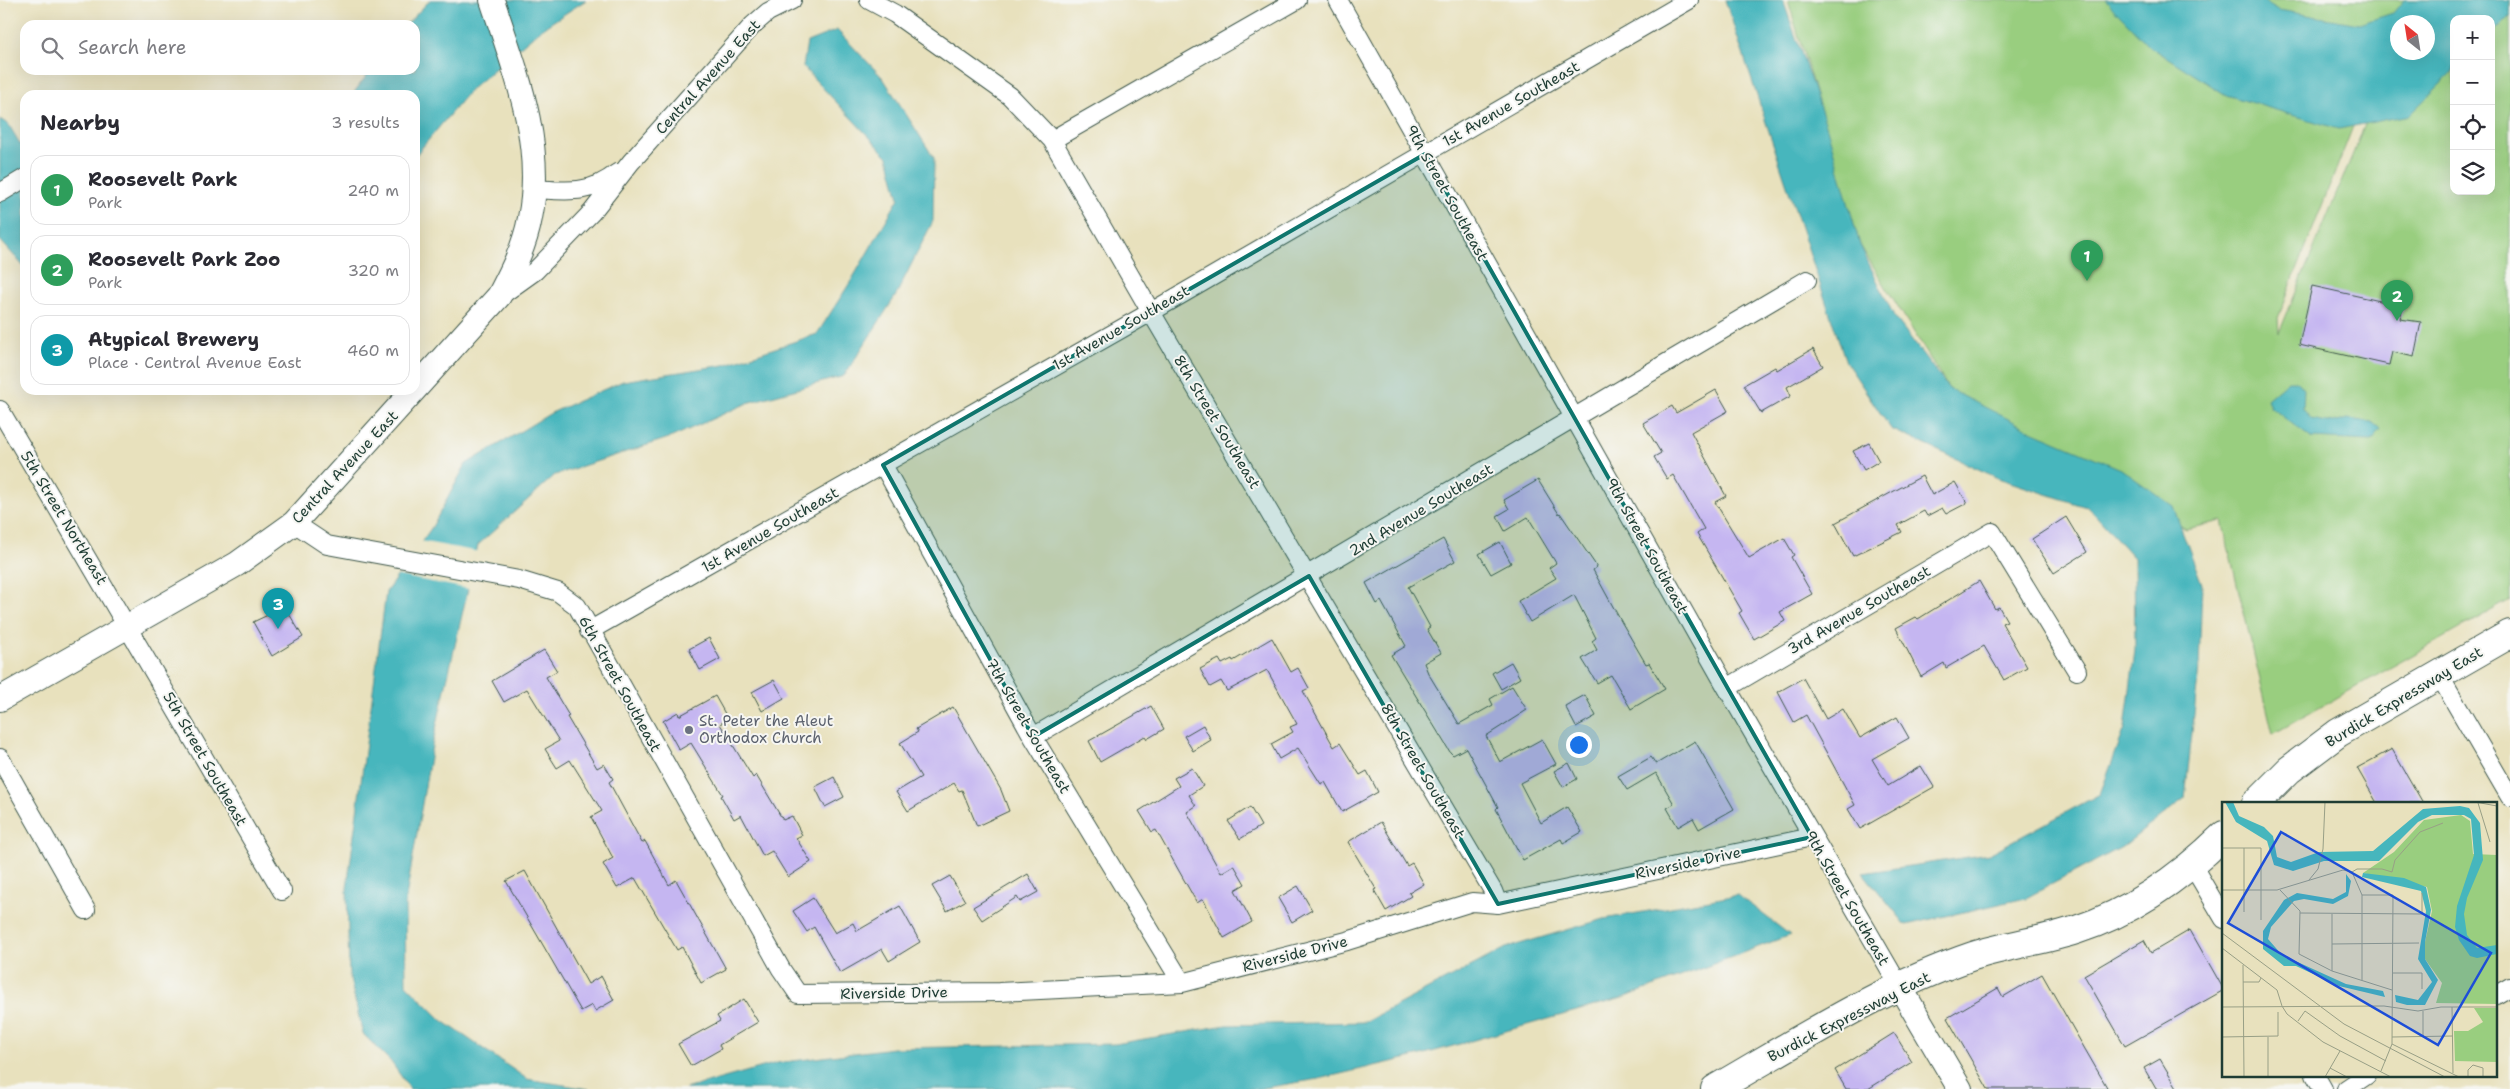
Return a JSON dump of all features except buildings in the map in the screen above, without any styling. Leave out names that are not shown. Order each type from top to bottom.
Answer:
[{"type":"main road","name":"Burdick Expressway East","points":[[2257,802],[2289,770],[2338,734],[2510,634]]},
{"type":"main road","name":"Burdick Expressway East","points":[[1716,1088],[1900,987],[1974,956],[2096,923],[2154,894],[2222,837]]},
{"type":"street","points":[[492,0],[521,88],[531,142],[534,189],[530,220],[517,259],[499,296]]},
{"type":"street","name":"Central Avenue East","points":[[420,383],[499,296],[534,271],[592,212],[631,162],[753,25],[768,12],[792,0]]},
{"type":"street","name":"8th Street Southeast","points":[[869,0],[896,14],[1010,96],[1052,140],[1151,312],[1309,576],[1493,891],[1498,904]]},
{"type":"street","points":[[1052,140],[1297,0]]},
{"type":"street","name":"9th Street Southeast","points":[[1338,0],[1812,837],[1960,1089]]},
{"type":"street","name":"1st Avenue Southeast","points":[[589,631],[1151,312],[1689,0]]},
{"type":"street","name":"Central Avenue East","points":[[534,189],[584,191],[605,183],[631,162]]},
{"type":"street","points":[[0,192],[20,181]]},
{"type":"street","name":"2nd Avenue Southeast","points":[[1033,738],[1807,280]]},
{"type":"street","name":"Central Avenue East","points":[[0,699],[237,564],[294,523],[410,395]]},
{"type":"street","name":"5th Street Northeast","points":[[0,410],[128,626]]},
{"type":"street","name":"7th Street Southeast","points":[[883,465],[1033,738],[1182,983]]},
{"type":"street","name":"6th Street Southeast","points":[[294,523],[327,545],[508,578],[558,592],[577,606],[589,631],[781,969]]},
{"type":"street","name":"3rd Avenue Southeast","points":[[1727,688],[1992,532],[2077,672]]},
{"type":"street","name":"5th Street Southeast","points":[[128,626],[282,891]]},
{"type":"street","points":[[2439,675],[2510,797]]},
{"type":"street","points":[[0,758],[86,910]]},
{"type":"street","name":"Riverside Drive","points":[[781,969],[798,994],[998,992],[1182,983],[1347,941],[1472,902],[1498,904],[1812,837]]},
{"type":"street","points":[[2191,863],[2222,916]]},
{"type":"street","points":[[2498,994],[2510,987]]},
{"type":"street","points":[[2316,1076],[2323,1089]]},
{"type":"street","points":[[2346,1089],[2366,1076]]},
{"type":"highlighted area","points":[[1425,154],[1812,837],[1498,904],[1309,576],[1033,737],[883,465]]},
{"type":"green space","points":[[1788,0],[2430,0],[2408,15],[2390,15],[2390,34],[2278,318],[2279,333],[2392,60],[2435,60],[2435,20],[2450,16],[2450,195],[2495,195],[2495,15],[2454,15],[2510,0],[2510,600],[2273,734],[2222,521],[2186,529],[1949,389],[1860,245]]},
{"type":"water","points":[[430,0],[586,0],[540,30],[471,89],[420,150],[420,90],[356,90],[367,75],[420,75],[420,20],[411,20]]},
{"type":"water","points":[[1725,0],[1783,0],[1827,128],[1860,245],[1894,316],[1949,389],[2034,432],[2121,469],[2173,506],[2202,584],[2199,668],[2185,798],[2122,847],[2026,898],[1906,925],[1863,873],[1989,854],[2100,794],[2125,728],[2135,650],[2134,558],[2089,508],[1998,478],[1891,429],[1846,362]]},
{"type":"water","points":[[2105,0],[2262,0],[2279,10],[2359,24],[2393,13],[2404,0],[2510,0],[2510,16],[2495,31],[2495,15],[2450,15],[2450,75],[2409,115],[2339,129],[2226,95],[2149,46]]},
{"type":"water","points":[[837,30],[883,78],[934,158],[933,221],[895,297],[844,376],[750,402],[672,437],[555,475],[478,545],[432,746],[405,903],[406,984],[443,1021],[527,1079],[589,1089],[410,1089],[391,1062],[363,1034],[349,975],[347,888],[386,592],[432,527],[466,464],[551,413],[623,381],[724,365],[817,334],[851,281],[899,198],[888,157],[803,67],[807,42]]},
{"type":"water","points":[[0,119],[9,125],[20,144],[20,262],[0,240]]},
{"type":"water","points":[[2288,381],[2297,381],[2304,389],[2303,409],[2311,419],[2333,423],[2347,419],[2372,422],[2381,430],[2372,441],[2311,438],[2270,407],[2267,399]]},
{"type":"water","points":[[1738,895],[1790,935],[1626,997],[1421,1055],[1319,1079],[1257,1089],[685,1089],[777,1063],[893,1048],[1115,1044],[1226,1025],[1365,1022],[1506,948],[1604,919]]},
{"type":"pier","points":[[419,541],[479,552],[469,589],[395,575]]},
{"type":"place","name":"Roosevelt Park","points":[[2087,281]]},
{"type":"place","name":"Roosevelt Park Zoo","points":[[2397,321]]},
{"type":"place","name":"Atypical Brewery","points":[[278,629]]},
{"type":"place","name":"St. Peter the Aleut Orthodox Church","points":[[689,730]]}]
